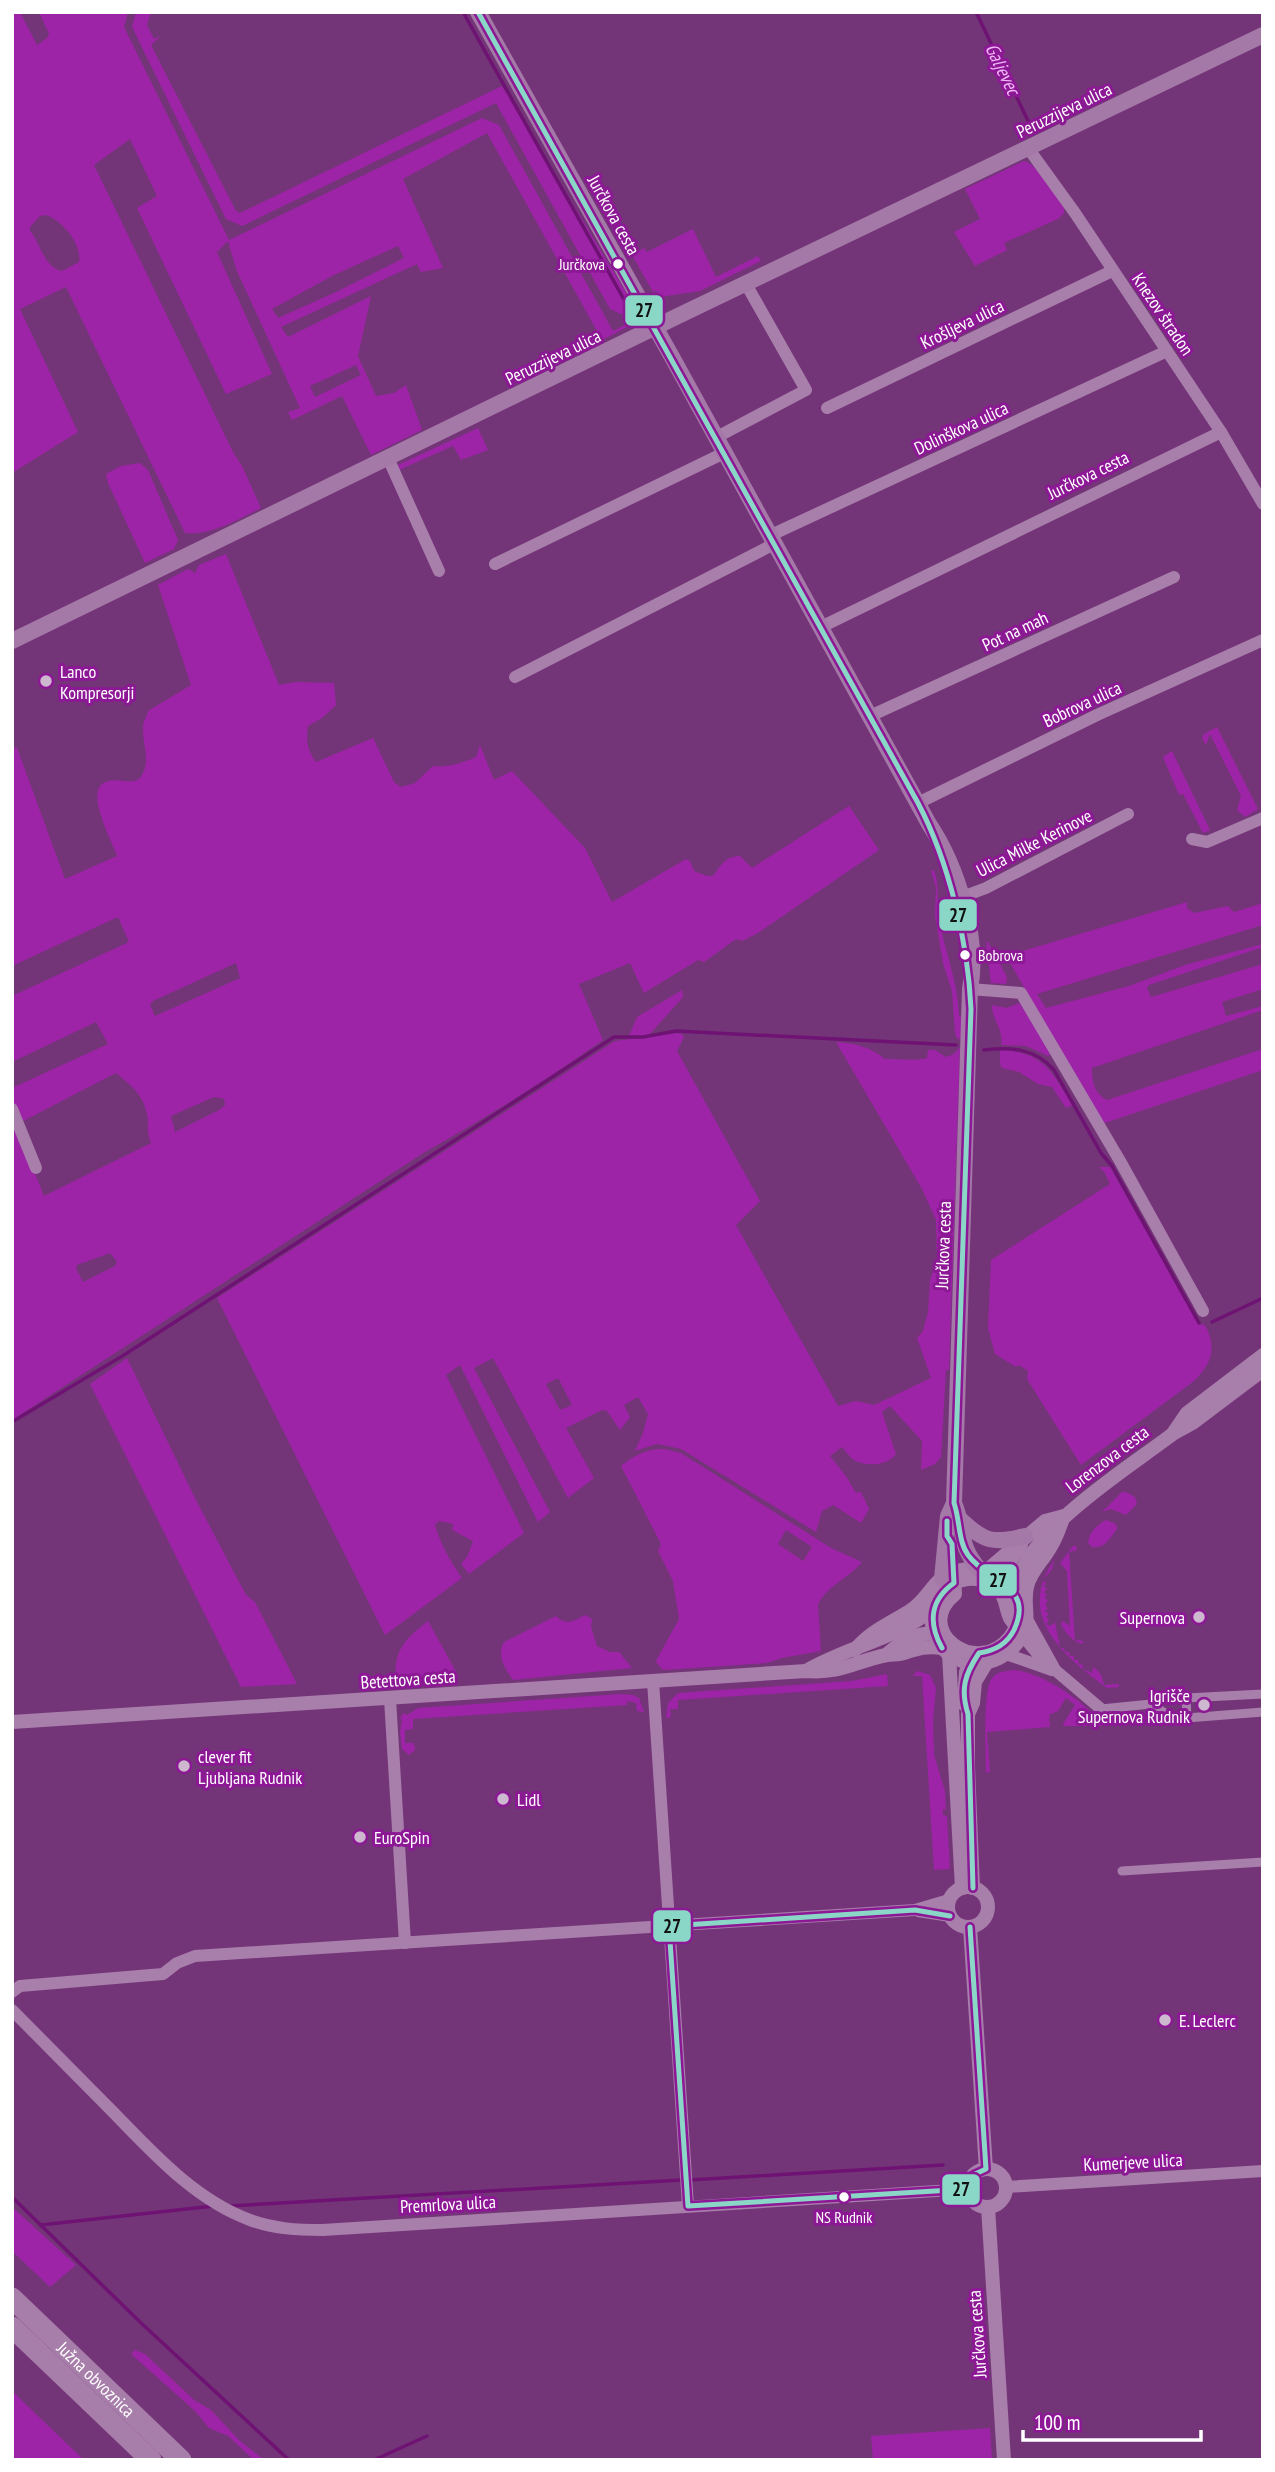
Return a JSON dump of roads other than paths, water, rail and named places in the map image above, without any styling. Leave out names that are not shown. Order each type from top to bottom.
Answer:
[{"type":"highway","name":"Južna obvoznica","points":[[12,2298],[181,2460]]},
{"type":"highway","name":"Južna obvoznica","points":[[12,2327],[150,2460]]},
{"type":"main road","name":"Jurčkova cesta","points":[[478,12],[918,803],[958,899],[974,971],[970,989],[954,1503],[966,1552],[987,1575]]},
{"type":"main road","name":"Peruzzijeva ulica","points":[[12,641],[1263,35]]},
{"type":"main road","name":"Jurčkova cesta","points":[[950,1578],[951,1544],[947,1536],[947,1516],[954,1503]]},
{"type":"main road","points":[[960,1519],[984,1539],[999,1541],[1025,1536]]},
{"type":"street","name":"Knezov štradon","points":[[1028,148],[1075,213],[1221,432],[1263,504]]},
{"type":"street","name":"Krošljeva ulica","points":[[827,408],[1112,271]]},
{"type":"street","points":[[715,438],[806,390],[746,284]]},
{"type":"street","name":"Dolinškova ulica","points":[[772,540],[1167,351]]},
{"type":"street","name":"Jurčkova cesta","points":[[821,626],[1221,432]]},
{"type":"street","points":[[495,564],[724,453]]},
{"type":"street","points":[[388,458],[439,571]]},
{"type":"street","points":[[515,677],[772,540]]},
{"type":"street","name":"Pot na mah","points":[[870,716],[1174,577]]},
{"type":"street","name":"Bobrova ulica","points":[[918,803],[1097,715],[1263,640]]},
{"type":"street","name":"Ulica Milke Kerinove","points":[[958,899],[986,888],[1128,814]]},
{"type":"street","points":[[1192,839],[1207,842],[1263,818]]},
{"type":"street","points":[[970,989],[1021,993],[1120,1161],[1203,1311]]},
{"type":"street","points":[[12,1108],[36,1168]]},
{"type":"street","name":"Lorenzova cesta","points":[[1174,1433],[1188,1413],[1263,1355]]},
{"type":"street","name":"Lorenzova cesta","points":[[1013,1593],[1020,1570],[1064,1516],[1263,1370]]},
{"type":"street","name":"Lorenzova cesta","points":[[987,1575],[1025,1536],[1045,1521],[1064,1516]]},
{"type":"street","name":"Lorenzova cesta","points":[[1022,1627],[1027,1587],[1035,1568],[1051,1546],[1064,1516]]},
{"type":"street","points":[[987,1575],[1004,1597],[1009,1616],[1022,1627]]},
{"type":"street","points":[[942,1642],[941,1617],[944,1606],[955,1594],[950,1578],[987,1575],[1007,1584],[1013,1593],[1022,1627],[1041,1658],[1088,1695],[1101,1709],[1151,1704],[1174,1719],[1263,1712]]},
{"type":"street","name":"Betettova cesta","points":[[806,1671],[827,1658],[855,1650],[897,1632],[932,1610],[950,1578]]},
{"type":"street","name":"Betettova cesta","points":[[855,1650],[866,1636],[919,1605],[950,1578]]},
{"type":"street","points":[[932,1610],[931,1622],[942,1642],[951,1669],[967,1888]]},
{"type":"street","points":[[1006,1654],[1022,1627]]},
{"type":"street","points":[[967,1888],[968,1714],[964,1702],[965,1680],[979,1659],[1003,1644],[1022,1627]]},
{"type":"street","points":[[942,1642],[979,1659],[1006,1654],[1056,1671]]},
{"type":"street","name":"Betettova cesta","points":[[12,1722],[838,1671],[886,1655],[903,1654],[942,1642]]},
{"type":"street","points":[[653,1681],[688,2206]]},
{"type":"street","points":[[1187,1718],[1185,1698],[1263,1694]]},
{"type":"street","points":[[390,1699],[405,1943]]},
{"type":"street","points":[[1122,1871],[1263,1862]]},
{"type":"street","points":[[12,1992],[20,1986],[163,1974],[177,1963],[195,1956],[915,1910],[949,1900],[967,1888]]},
{"type":"street","points":[[915,1910],[950,1916],[958,1924],[970,1927],[984,1919],[988,1909],[986,1898],[967,1888]]},
{"type":"street","points":[[949,1900],[950,1916]]},
{"type":"street","points":[[970,1927],[986,2169]]},
{"type":"street","name":"Premrlova ulica","points":[[12,2010],[141,2141],[201,2194],[234,2213],[273,2227],[303,2230],[968,2189]]},
{"type":"street","points":[[986,2169],[1000,2174],[1006,2187],[1001,2201],[988,2207],[974,2202],[968,2189],[973,2175],[986,2169]]},
{"type":"street","name":"Kumerjeve ulica","points":[[1006,2187],[1263,2171]]},
{"type":"street","name":"Jurčkova cesta","points":[[988,2207],[1004,2460]]},
{"type":"waterway","points":[[463,12],[631,312]]},
{"type":"waterway","name":"Galjevec","points":[[976,12],[1030,125]]},
{"type":"waterway","points":[[12,1422],[124,1355],[614,1037],[643,1037],[676,1031],[956,1045]]},
{"type":"waterway","points":[[984,1050],[1004,1049],[1031,1053],[1054,1070],[1101,1153],[1112,1166],[1199,1323]]},
{"type":"waterway","points":[[1212,1322],[1263,1298]]},
{"type":"waterway","points":[[690,2180],[943,2165]]},
{"type":"waterway","points":[[229,2206],[682,2180]]},
{"type":"waterway","points":[[12,2197],[140,2322],[289,2460]]},
{"type":"waterway","points":[[40,2225],[214,2206]]},
{"type":"waterway","points":[[374,2460],[427,2436]]},
{"type":"place","name":"Jurčkova","points":[[618,264]]},
{"type":"place","name":"Lanco Kompresorji","points":[[46,681]]},
{"type":"place","name":"Bobrova","points":[[965,955]]},
{"type":"place","name":"Supernova","points":[[1199,1617]]},
{"type":"place","name":"Igrišče Supernova Rudnik","points":[[1204,1705]]},
{"type":"place","name":"clever fit Ljubljana Rudnik","points":[[184,1766]]},
{"type":"place","name":"Lidl","points":[[503,1799]]},
{"type":"place","name":"EuroSpin","points":[[360,1837]]},
{"type":"place","name":"E. Leclerc","points":[[1165,2020]]},
{"type":"place","name":"NS Rudnik","points":[[844,2197]]}]
